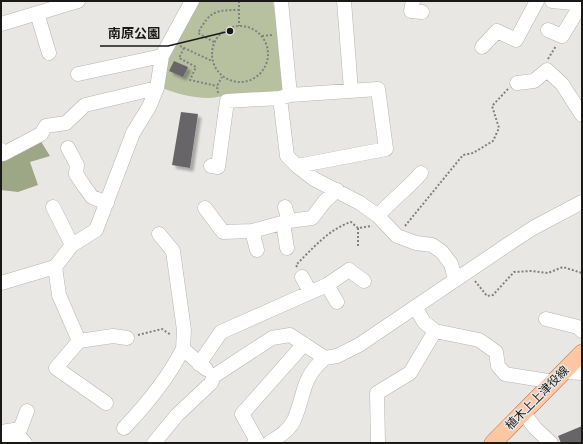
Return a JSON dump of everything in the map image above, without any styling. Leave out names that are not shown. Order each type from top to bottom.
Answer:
[{"type":"main road","name":"植木上上津役線","points":[[493,443],[582,353]]},
{"type":"street","points":[[1,24],[40,7],[78,1]]},
{"type":"street","points":[[1,283],[55,266],[72,245],[96,230],[133,133],[149,107],[157,88],[162,56],[192,1]]},
{"type":"street","points":[[281,1],[287,156],[314,179],[360,203],[382,220],[397,236],[416,243],[432,245],[442,252],[461,275]]},
{"type":"street","points":[[344,1],[351,90]]},
{"type":"street","points":[[482,47],[497,31],[516,40],[537,1]]},
{"type":"street","points":[[552,1],[573,4],[582,3]]},
{"type":"street","points":[[548,30],[562,36],[582,3]]},
{"type":"street","points":[[40,7],[49,53]]},
{"type":"street","points":[[78,74],[162,56]]},
{"type":"street","points":[[517,83],[534,81],[547,70],[562,84],[582,115]]},
{"type":"street","points":[[1,150],[3,154],[41,134],[46,126],[66,123],[86,105],[157,88]]},
{"type":"street","points":[[210,166],[218,167],[227,101],[378,89],[386,149],[297,166]]},
{"type":"street","points":[[68,148],[77,165],[76,174],[84,186],[92,197],[107,203]]},
{"type":"street","points":[[382,220],[392,200],[408,189],[421,173]]},
{"type":"street","points":[[205,208],[223,232],[252,231],[286,222],[312,218],[325,201],[337,190]]},
{"type":"street","points":[[304,344],[242,414],[260,443],[284,433],[293,421],[307,378],[316,366],[325,358],[337,356],[358,345],[533,228],[582,202]]},
{"type":"street","points":[[53,207],[72,245]]},
{"type":"street","points":[[285,207],[287,248]]},
{"type":"street","points":[[252,231],[257,250]]},
{"type":"street","points":[[124,428],[140,412],[174,366],[183,343],[173,251],[159,234]]},
{"type":"street","points":[[55,266],[59,295],[79,341]]},
{"type":"street","points":[[200,364],[221,332],[327,285],[350,270],[364,281]]},
{"type":"street","points":[[299,271],[310,292]]},
{"type":"street","points":[[327,285],[337,302]]},
{"type":"street","points":[[415,307],[424,322],[435,331],[480,340],[496,352],[498,366],[506,374],[559,377],[582,373]]},
{"type":"street","points":[[546,319],[578,326],[582,331]]},
{"type":"street","points":[[378,443],[377,393],[410,372],[435,331]]},
{"type":"street","points":[[154,443],[177,415],[211,383],[214,376],[272,338],[290,335],[325,358]]},
{"type":"street","points":[[106,403],[50,371],[79,341],[113,336],[127,338]]},
{"type":"street","points":[[183,343],[200,364],[214,376]]},
{"type":"street","points":[[17,440],[27,411]]},
{"type":"street","points":[[523,412],[535,428],[551,443]]},
{"type":"street","points":[[1,432],[14,430],[17,440]]},
{"type":"path","points":[[239,1],[239,26]]},
{"type":"path","points":[[214,42],[198,33],[207,18],[218,10],[239,10]]},
{"type":"path","points":[[239,26],[254,30],[262,36],[267,44],[269,53],[268,62],[264,70],[249,82],[235,82],[222,77],[216,70],[212,61],[211,51],[214,42],[227,29],[239,26]]},
{"type":"path","points":[[547,70],[546,64],[562,36]]},
{"type":"path","points":[[170,41],[212,61]]},
{"type":"path","points":[[184,48],[179,58],[196,67],[190,80],[217,86]]},
{"type":"path","points":[[222,77],[217,86],[218,92],[227,101]]},
{"type":"path","points":[[397,236],[463,155],[473,153],[493,141],[499,128],[492,106],[512,84],[517,83]]},
{"type":"path","points":[[358,228],[382,220]]},
{"type":"path","points":[[299,271],[321,241],[344,224],[351,222],[358,228],[358,246]]},
{"type":"path","points":[[461,275],[487,296],[493,295],[514,272],[531,270],[548,273],[563,267],[582,273]]},
{"type":"path","points":[[127,338],[162,329],[183,343]]},
{"type":"green space","points":[[199,1],[273,1],[286,90],[281,93],[227,94],[220,97],[203,98],[177,93],[162,88],[166,61]]},
{"type":"green space","points":[[40,140],[50,156],[30,162],[38,185],[18,192],[1,190],[1,159]]},
{"type":"building","points":[[174,61],[188,67],[183,77],[169,71]]},
{"type":"building","points":[[181,112],[198,114],[190,168],[172,165]]},
{"type":"building","points":[[582,426],[582,443],[561,443],[558,436]]},
{"type":"place","name":"南原公園","points":[[230,31]]}]
